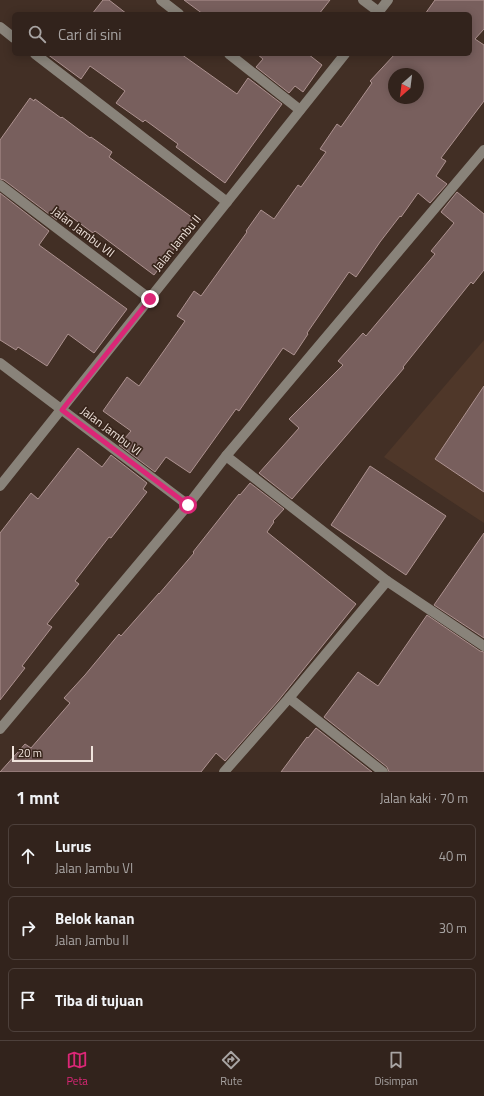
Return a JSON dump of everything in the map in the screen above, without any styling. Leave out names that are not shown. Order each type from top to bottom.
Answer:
[{"type":"street","points":[[161,0],[176,12]]},
{"type":"street","points":[[363,0],[377,12]]},
{"type":"street","points":[[379,12],[388,0]]},
{"type":"street","points":[[0,27],[12,36]]},
{"type":"street","points":[[38,56],[227,202]]},
{"type":"street","points":[[232,56],[300,110]]},
{"type":"street","name":"Jalan Jambu II","points":[[0,486],[343,56]]},
{"type":"street","points":[[0,729],[188,505],[226,456],[484,150]]},
{"type":"street","name":"Jalan Jambu VII","points":[[0,185],[150,299]]},
{"type":"street","name":"Jalan Jambu VI","points":[[0,363],[188,505]]},
{"type":"street","points":[[226,456],[387,581],[484,646]]},
{"type":"street","points":[[224,772],[289,698],[387,581]]},
{"type":"street","points":[[289,698],[383,772]]},
{"type":"shaded area","points":[[484,340],[484,523],[384,457]]},
{"type":"building","points":[[103,0],[109,0],[124,12],[94,12]]},
{"type":"building","points":[[184,0],[330,0],[321,12],[200,12]]},
{"type":"building","points":[[435,0],[484,0],[484,29],[475,39],[484,45],[484,101],[441,158],[446,161],[436,176],[447,184],[430,203],[418,193],[401,217],[400,216],[380,242],[356,277],[349,272],[307,333],[308,334],[294,355],[283,348],[239,411],[236,409],[190,473],[166,457],[155,472],[119,445],[131,431],[103,411],[127,377],[139,386],[185,321],[177,316],[194,291],[201,296],[261,210],[274,219],[298,185],[301,187],[326,152],[320,149],[337,124],[341,127],[372,83],[370,81],[393,56],[472,56],[472,12],[426,12]]},
{"type":"building","points":[[50,56],[184,56],[237,94],[248,78],[282,104],[225,183],[176,147],[178,144],[145,120],[143,122],[116,103],[125,91],[90,66],[81,79]]},
{"type":"building","points":[[259,56],[311,56],[322,65],[303,92],[295,86],[289,93],[256,67],[263,59]]},
{"type":"building","points":[[30,98],[34,101],[35,99],[112,152],[109,157],[193,218],[175,243],[177,245],[154,275],[95,231],[93,233],[63,211],[57,220],[4,180],[0,179],[0,140]]},
{"type":"building","points":[[457,192],[484,214],[484,270],[473,284],[471,282],[403,367],[404,368],[292,499],[259,473],[299,428],[289,419],[343,365],[338,361],[363,333],[366,336],[435,254],[431,251],[454,223],[441,212]]},
{"type":"building","points":[[0,193],[49,231],[39,245],[127,309],[94,353],[68,334],[47,366],[18,347],[16,350],[0,340]]},
{"type":"building","points":[[484,386],[484,492],[435,459]]},
{"type":"building","points":[[78,448],[102,467],[111,455],[147,483],[143,489],[147,492],[111,538],[109,537],[75,581],[79,584],[47,624],[52,627],[22,666],[25,668],[0,700],[0,533],[31,493],[38,499]]},
{"type":"building","points":[[370,466],[446,516],[406,575],[331,525]]},
{"type":"building","points":[[250,483],[284,509],[273,521],[274,522],[267,532],[356,604],[278,701],[225,761],[216,753],[201,772],[0,772],[25,744],[31,748],[70,703],[64,698],[119,634],[121,636],[159,594],[194,553],[193,552],[239,494],[240,495]]},
{"type":"building","points":[[484,533],[484,638],[434,605]]},
{"type":"building","points":[[427,615],[480,651],[484,652],[484,772],[389,772],[387,767],[324,717],[358,672],[378,686]]},
{"type":"building","points":[[316,728],[372,772],[281,772],[307,737],[308,738]]},
{"type":"route","points":[[150,299],[62,410],[188,505]]}]
